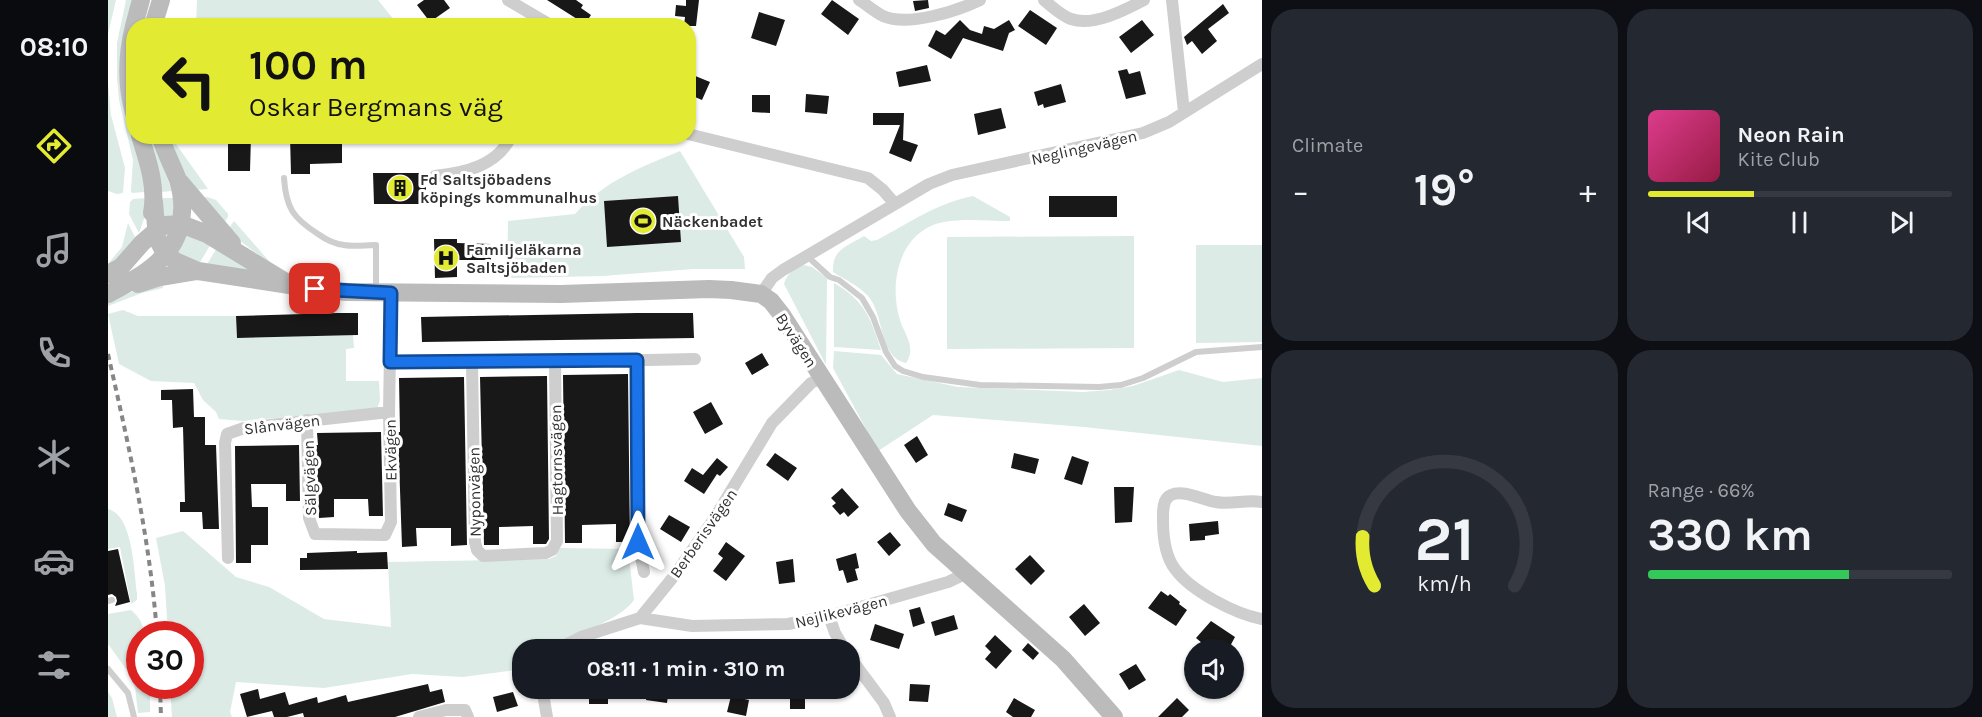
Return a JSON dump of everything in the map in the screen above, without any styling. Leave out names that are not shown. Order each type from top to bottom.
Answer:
[{"type":"main road","points":[[136,18],[141,0]]},
{"type":"main road","points":[[155,18],[161,0]]},
{"type":"main road","points":[[142,144],[152,180],[157,238],[166,254],[175,261],[198,271],[315,289],[384,293],[561,294],[709,289],[761,294]]},
{"type":"main road","points":[[108,295],[142,275],[166,254],[174,243],[181,224],[182,206],[178,181],[163,144]]},
{"type":"main road","points":[[178,181],[244,255]]},
{"type":"main road","points":[[142,243],[154,202]]},
{"type":"main road","points":[[108,274],[121,267],[157,230],[165,225],[181,224],[199,230],[244,255],[289,284]]},
{"type":"main road","points":[[108,295],[160,277],[198,271]]},
{"type":"main road","name":"Byvägen","points":[[761,294],[771,301],[782,315],[908,511],[934,544],[1063,659],[1114,717]]},
{"type":"street","points":[[508,0],[538,18]]},
{"type":"street","points":[[859,0],[884,16],[919,19],[980,0]]},
{"type":"street","points":[[1044,0],[1069,18],[1079,21],[1095,20],[1144,0]]},
{"type":"street","points":[[1172,0],[1184,112]]},
{"type":"street","name":"Neglingevägen","points":[[761,294],[772,278],[929,184],[952,175],[1129,137],[1160,126],[1262,64]]},
{"type":"street","points":[[696,136],[868,178],[883,189],[894,203]]},
{"type":"street","points":[[435,176],[481,166],[502,152],[506,144]]},
{"type":"street","name":"Ekvägen","points":[[315,534],[380,536],[388,531],[391,522],[390,362],[384,293]]},
{"type":"street","points":[[390,362],[695,359]]},
{"type":"street","points":[[637,360],[638,542],[644,572]]},
{"type":"street","name":"Nyponvägen","points":[[472,362],[474,542],[477,550],[483,556],[546,553]]},
{"type":"street","name":"Hagtornsvägen","points":[[546,553],[552,550],[557,541],[555,362]]},
{"type":"street","name":"Berberisvägen","points":[[640,618],[674,576],[714,519],[772,423],[812,383],[821,378]]},
{"type":"street","name":"Slånvägen","points":[[228,558],[225,442],[227,434],[244,428],[389,412]]},
{"type":"street","name":"Sälgvägen","points":[[307,420],[309,518],[315,534]]},
{"type":"street","points":[[1262,502],[1218,503],[1181,494],[1169,496],[1164,504],[1164,536],[1176,571],[1198,589],[1233,610],[1262,619]]},
{"type":"street","name":"Nejlikevägen","points":[[640,618],[692,626],[788,624],[830,616],[948,582],[967,573]]},
{"type":"street","points":[[830,616],[839,639]]},
{"type":"street","points":[[577,639],[640,618]]},
{"type":"street","points":[[860,671],[884,703],[890,717]]},
{"type":"street","points":[[544,699],[547,717]]},
{"type":"street","points":[[419,717],[446,710],[465,710],[468,717]]},
{"type":"lane","points":[[284,178],[285,195],[289,208],[308,228],[324,238],[343,245],[376,244],[384,293]]},
{"type":"lane","points":[[807,256],[830,277],[839,280],[862,298],[873,317],[885,352],[895,366],[923,377],[980,385],[1099,387],[1121,385],[1143,378],[1196,352],[1262,347]]},
{"type":"lane","points":[[108,669],[128,693],[134,717]]},
{"type":"shaded area","points":[[108,0],[116,0],[108,34]]},
{"type":"shaded area","points":[[126,0],[134,0],[133,18],[126,18],[126,130],[119,100],[117,43]]},
{"type":"shaded area","points":[[197,0],[378,0],[392,18],[196,18]]},
{"type":"shaded area","points":[[108,83],[111,115],[125,168],[123,193],[117,194],[108,191]]},
{"type":"shaded area","points":[[129,144],[135,144],[143,172],[145,192],[132,193],[131,191],[133,160]]},
{"type":"shaded area","points":[[149,144],[155,144],[172,191],[161,192]]},
{"type":"shaded area","points":[[170,144],[176,144],[208,189],[194,190]]},
{"type":"shaded area","points":[[680,151],[744,257],[745,269],[693,269],[603,276],[507,278],[508,221],[575,214],[599,192],[624,176]]},
{"type":"shaded area","points":[[973,196],[1010,217],[1010,221],[944,222],[929,227],[917,235],[908,247],[897,274],[896,290],[900,320],[910,346],[906,363],[891,353],[868,296],[833,272],[835,258],[846,246],[864,236],[871,241],[877,240],[947,203]]},
{"type":"shaded area","points":[[199,197],[216,200],[228,214],[222,226]]},
{"type":"shaded area","points":[[146,198],[146,213],[139,233],[129,214],[130,202],[133,199]]},
{"type":"shaded area","points":[[162,198],[175,198],[178,217],[161,219]]},
{"type":"shaded area","points":[[234,221],[269,261],[269,263],[227,231]]},
{"type":"shaded area","points":[[128,223],[135,237],[111,266],[108,264],[122,247]]},
{"type":"shaded area","points":[[184,230],[212,242],[199,264],[183,259],[176,248]]},
{"type":"shaded area","points":[[1134,236],[1134,348],[947,349],[947,237]]},
{"type":"shaded area","points":[[1196,245],[1262,245],[1262,342],[1196,343]]},
{"type":"shaded area","points":[[218,246],[260,275],[206,266]]},
{"type":"shaded area","points":[[804,265],[812,267],[827,278],[826,365],[784,284],[791,272]]},
{"type":"shaded area","points":[[834,283],[853,296],[865,311],[874,328],[881,350],[834,347]]},
{"type":"shaded area","points":[[163,284],[163,288],[108,306],[108,302],[134,291]]},
{"type":"shaded area","points":[[123,310],[138,316],[236,316],[237,338],[353,335],[354,348],[346,349],[346,381],[379,381],[380,400],[377,409],[243,421],[219,419],[216,412],[203,400],[194,383],[151,381],[119,364],[108,314]]},
{"type":"shaded area","points":[[834,351],[881,355],[897,374],[958,387],[1083,392],[1110,390],[1133,386],[1179,370],[1223,382],[1262,378],[1262,446],[1084,427],[933,415],[878,451],[833,368]]},
{"type":"shaded area","points":[[108,509],[116,513],[123,522],[131,545],[137,600],[131,604],[120,547],[108,549]]},
{"type":"shaded area","points":[[183,531],[236,577],[269,587],[324,619],[391,627],[388,562],[549,559],[556,556],[559,548],[628,549],[634,600],[627,608],[607,621],[565,639],[512,639],[512,670],[463,677],[412,674],[324,688],[236,682],[230,712],[232,717],[172,717],[171,699],[204,699],[204,621],[167,621],[165,586],[156,538]]},
{"type":"shaded area","points":[[131,610],[140,621],[126,621],[126,669],[108,644],[108,614]]},
{"type":"shaded area","points":[[108,692],[112,698],[117,717],[108,717]]},
{"type":"shaded area","points":[[136,699],[150,699],[150,712],[138,713]]},
{"type":"building","points":[[424,0],[444,0],[450,8],[436,18],[427,18],[417,5]]},
{"type":"building","points":[[547,0],[576,0],[583,5],[581,8],[591,15],[589,18],[576,18]]},
{"type":"building","points":[[686,0],[699,0],[696,26],[696,18],[675,16],[676,5],[686,6]]},
{"type":"building","points":[[832,0],[859,19],[848,35],[821,14]]},
{"type":"building","points":[[928,0],[929,8],[915,11],[913,1]]},
{"type":"building","points":[[1223,4],[1229,13],[1208,29],[1217,41],[1202,54],[1192,41],[1187,45],[1184,37]]},
{"type":"building","points":[[1030,10],[1057,28],[1046,45],[1018,26]]},
{"type":"building","points":[[759,12],[785,20],[776,46],[751,38]]},
{"type":"building","points":[[960,20],[970,30],[982,34],[984,26],[994,29],[1009,20],[1015,30],[1009,33],[1003,51],[963,38],[951,59],[928,46],[936,30],[945,35]]},
{"type":"building","points":[[1142,20],[1154,35],[1131,53],[1119,37]]},
{"type":"building","points":[[927,65],[931,81],[899,87],[896,72]]},
{"type":"building","points":[[1127,69],[1129,74],[1140,71],[1146,94],[1126,99],[1118,71]]},
{"type":"building","points":[[696,76],[710,82],[702,100],[696,97]]},
{"type":"building","points":[[1061,84],[1066,102],[1044,108],[1043,104],[1038,106],[1034,92]]},
{"type":"building","points":[[806,94],[829,96],[827,114],[805,112]]},
{"type":"building","points":[[752,95],[770,95],[770,113],[752,112]]},
{"type":"building","points":[[1001,108],[1006,128],[978,135],[974,114]]},
{"type":"building","points":[[873,113],[904,113],[903,140],[918,145],[911,162],[889,153],[900,125],[873,125]]},
{"type":"building","points":[[228,144],[251,144],[250,171],[228,171]]},
{"type":"building","points":[[290,144],[342,144],[342,163],[310,164],[310,174],[291,174]]},
{"type":"building","name":"Fd Saltsjöbadens köpings kommunalhus","points":[[373,173],[426,173],[426,204],[374,204]]},
{"type":"building","name":"Näckenbadet","points":[[678,196],[681,242],[607,247],[604,201]]},
{"type":"building","points":[[1049,196],[1117,196],[1117,217],[1049,217]]},
{"type":"building","name":"Familjeläkarna Saltsjöbaden","points":[[434,239],[457,239],[457,243],[491,244],[491,260],[457,260],[457,277],[435,278]]},
{"type":"building","points":[[358,313],[358,335],[237,338],[236,316]]},
{"type":"building","points":[[693,313],[694,338],[422,342],[421,317]]},
{"type":"building","points":[[762,353],[769,365],[752,375],[745,363]]},
{"type":"building","points":[[628,374],[630,542],[616,542],[616,524],[582,525],[582,543],[565,543],[563,375]]},
{"type":"building","points":[[547,376],[549,539],[546,544],[533,544],[533,526],[499,527],[499,545],[484,545],[480,377]]},
{"type":"building","points":[[464,377],[467,545],[451,546],[451,528],[416,528],[417,546],[402,547],[398,432],[400,432],[399,378]]},
{"type":"building","points":[[193,389],[194,417],[205,417],[205,445],[216,445],[219,529],[203,529],[202,512],[180,512],[180,502],[185,502],[183,427],[173,428],[172,400],[161,400],[161,390]]},
{"type":"building","points":[[711,402],[723,424],[705,434],[693,412]]},
{"type":"building","points":[[381,432],[383,516],[369,516],[368,499],[334,499],[334,517],[319,518],[317,433]]},
{"type":"building","points":[[917,436],[928,455],[916,463],[904,445]]},
{"type":"building","points":[[299,445],[300,501],[286,501],[286,484],[251,484],[252,507],[268,507],[268,545],[251,545],[251,563],[236,563],[235,446]]},
{"type":"building","points":[[775,453],[797,468],[788,481],[766,465]]},
{"type":"building","points":[[1014,453],[1039,459],[1035,474],[1011,468]]},
{"type":"building","points":[[1072,456],[1089,462],[1082,485],[1064,479]]},
{"type":"building","points":[[717,458],[728,467],[720,476],[717,474],[704,494],[684,481],[692,468],[703,475]]},
{"type":"building","points":[[1114,487],[1134,487],[1132,522],[1115,523]]},
{"type":"building","points":[[842,488],[859,507],[848,517],[844,512],[840,515],[832,506],[836,503],[831,498]]},
{"type":"building","points":[[948,503],[967,510],[962,522],[944,515]]},
{"type":"building","points":[[669,515],[690,527],[681,542],[660,529]]},
{"type":"building","points":[[1218,521],[1219,534],[1205,536],[1205,540],[1190,541],[1189,524]]},
{"type":"building","points":[[890,532],[901,545],[889,556],[877,542]]},
{"type":"building","points":[[726,542],[745,556],[726,581],[713,571],[723,558],[718,554]]},
{"type":"building","points":[[118,549],[130,602],[115,606],[116,597],[112,594],[108,595],[108,551]]},
{"type":"building","points":[[357,551],[357,553],[387,552],[388,569],[300,570],[300,558],[307,558],[307,553]]},
{"type":"building","points":[[856,553],[859,568],[855,569],[858,580],[847,583],[843,570],[839,571],[836,559]]},
{"type":"building","points":[[1030,555],[1045,571],[1031,585],[1015,569]]},
{"type":"building","points":[[793,559],[795,582],[779,584],[776,562]]},
{"type":"building","points":[[1161,591],[1168,596],[1170,594],[1187,610],[1176,626],[1148,608]]},
{"type":"building","points":[[1084,604],[1100,623],[1085,636],[1069,617]]},
{"type":"building","points":[[920,607],[925,623],[913,627],[909,610]]},
{"type":"building","points":[[954,615],[958,629],[935,636],[931,622]]},
{"type":"building","points":[[1211,621],[1235,637],[1234,639],[1196,638]]},
{"type":"building","points":[[875,624],[904,634],[899,649],[870,640]]},
{"type":"building","points":[[995,635],[1012,651],[996,669],[985,659],[991,652],[985,646]]},
{"type":"building","points":[[1028,643],[1039,653],[1033,660],[1022,650]]},
{"type":"building","points":[[1136,664],[1146,680],[1129,690],[1119,674]]},
{"type":"building","points":[[428,684],[430,692],[442,689],[445,702],[395,717],[304,717],[303,713],[274,717],[272,711],[247,717],[240,694],[258,689],[260,699],[285,692],[289,705],[317,697],[318,703],[346,695],[348,702]]},
{"type":"building","points":[[910,684],[930,685],[928,702],[909,701]]},
{"type":"building","points":[[512,692],[512,699],[516,699],[518,706],[497,712],[493,697]]},
{"type":"building","points":[[1014,698],[1035,710],[1031,717],[1013,717],[1006,712]]},
{"type":"building","points":[[1177,698],[1189,710],[1182,717],[1158,717]]},
{"type":"building","points":[[589,699],[608,699],[608,704],[589,704]]},
{"type":"building","points":[[646,699],[668,699],[667,703]]},
{"type":"building","points":[[730,699],[749,700],[746,716],[727,712]]},
{"type":"building","points":[[790,699],[805,699],[805,709],[790,709]]},
{"type":"railway","points":[[108,354],[144,528],[156,621]]},
{"type":"railway","points":[[160,699],[161,717]]},
{"type":"place","name":"Fd Saltsjöbadens köpings kommunalhus","points":[[400,188]]},
{"type":"place","name":"Näckenbadet","points":[[643,221]]},
{"type":"place","name":"Familjeläkarna Saltsjöbaden","points":[[446,258]]},
{"type":"route","points":[[315,289],[391,293],[390,362],[637,360],[638,542]]}]
